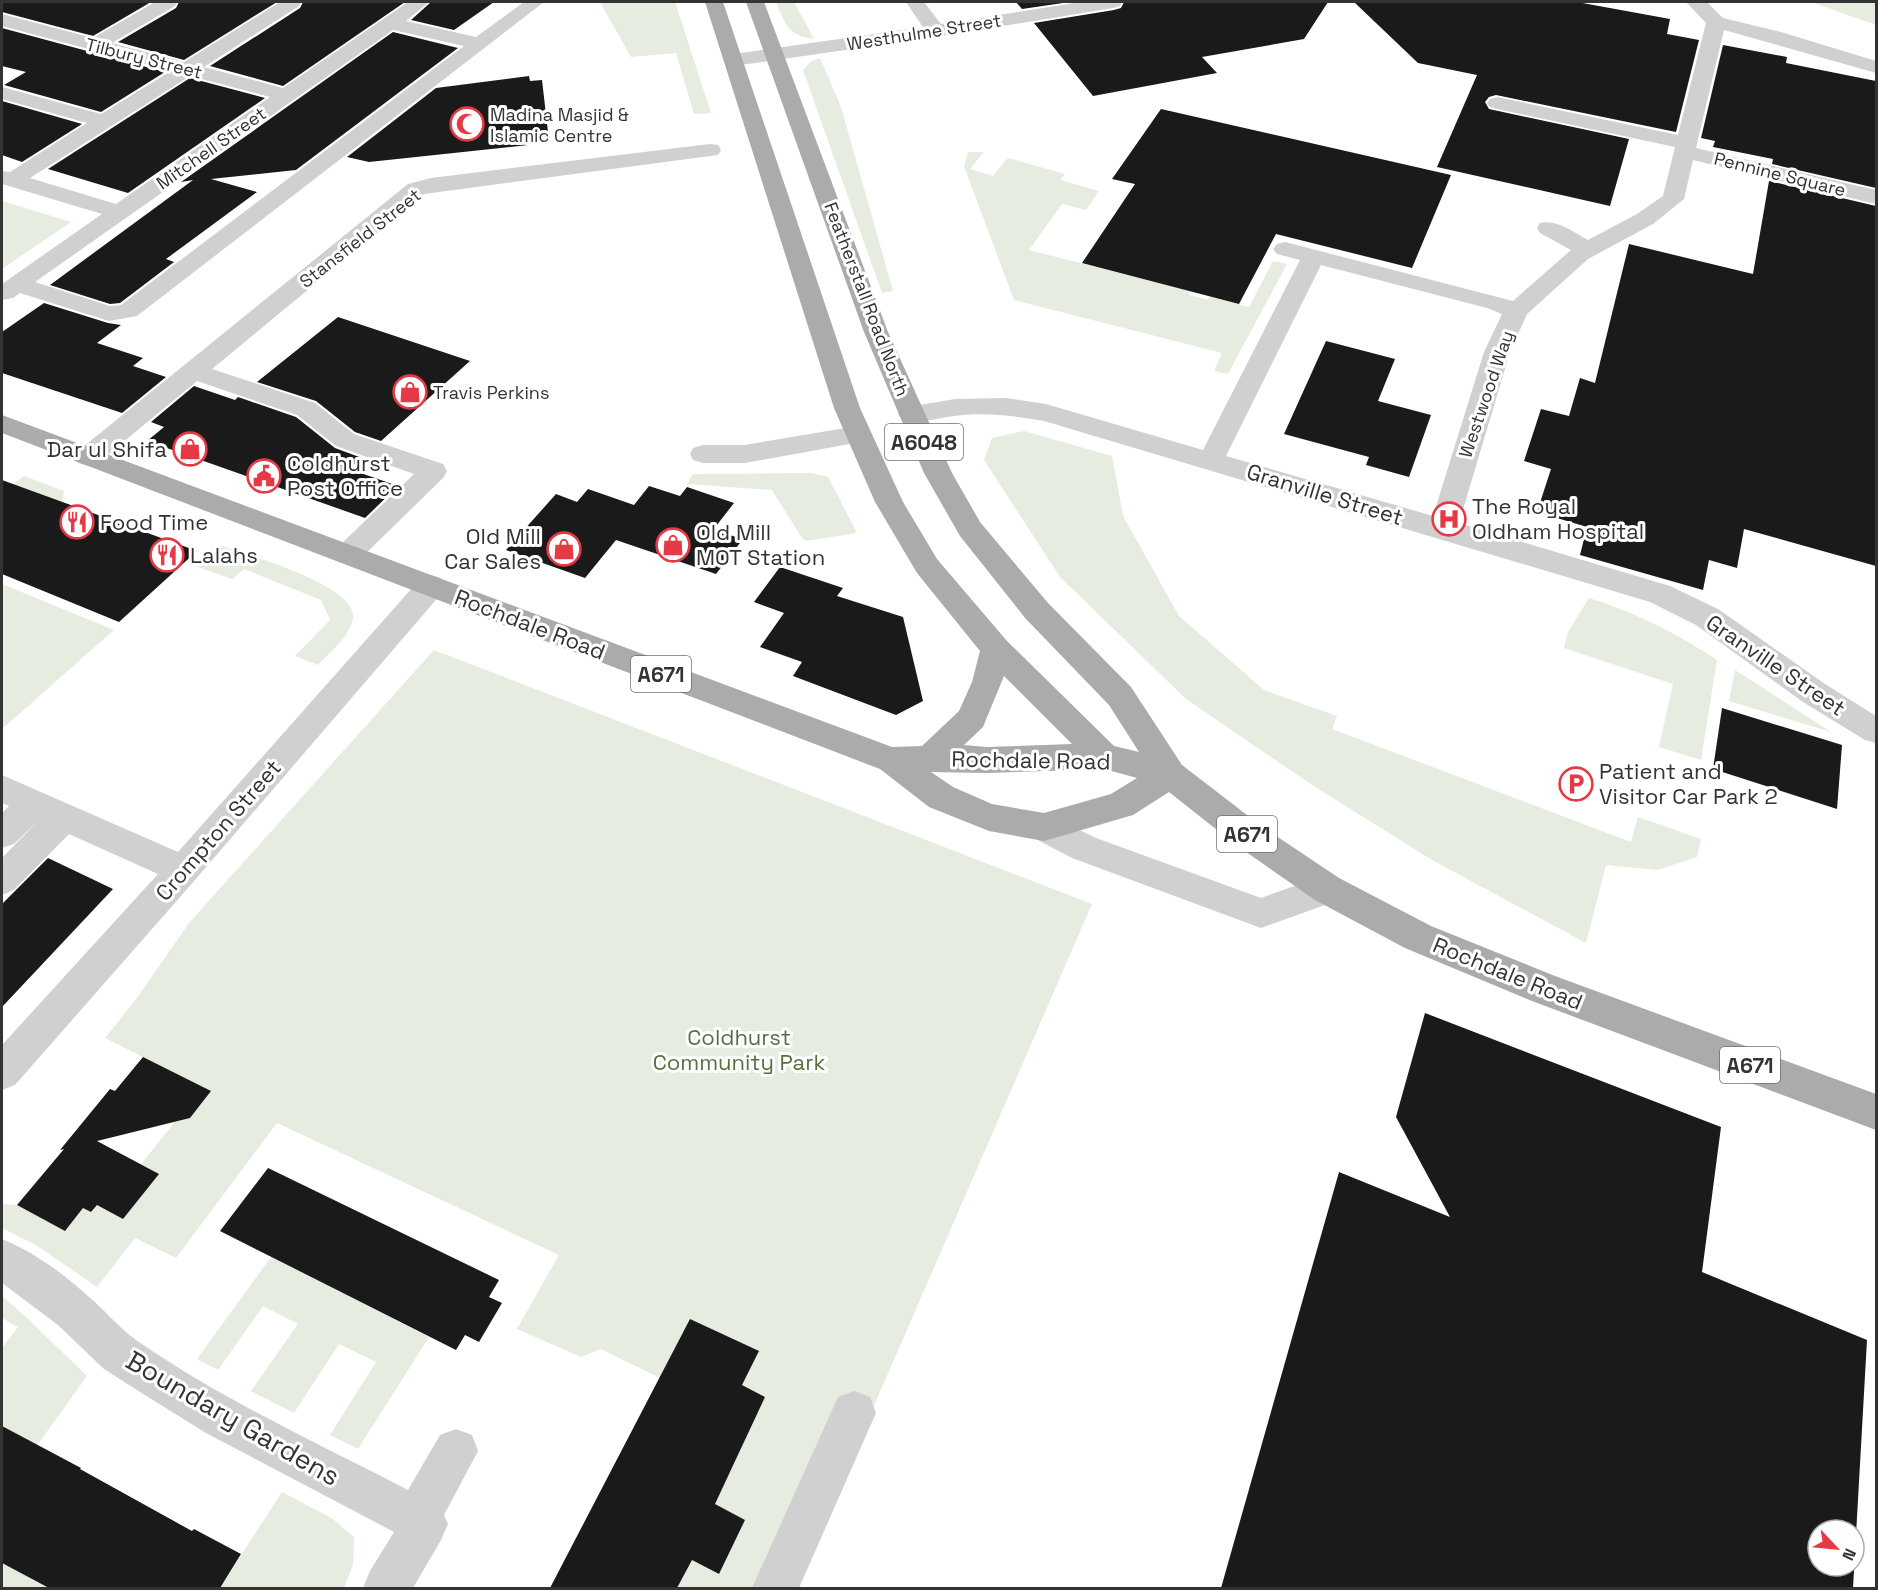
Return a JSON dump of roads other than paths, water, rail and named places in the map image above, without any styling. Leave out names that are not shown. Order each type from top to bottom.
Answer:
[{"type":"main road","name":"A6048","points":[[714,2],[857,435],[888,502],[927,566],[996,649],[1104,756]]},
{"type":"main road","name":"Featherstall Road North","points":[[755,2],[776,54],[876,332],[938,473],[970,529],[1037,611],[1120,696],[1170,774]]},
{"type":"main road","name":"Rochdale Road","points":[[2,424],[891,760],[940,797],[988,817],[1044,827],[1121,805],[1170,774]]},
{"type":"main road","points":[[929,759],[972,718],[987,682],[996,649]]},
{"type":"main road","name":"Rochdale Road","points":[[891,760],[987,760],[1104,756],[1170,774],[1248,835],[1327,890],[1418,937],[1545,989],[1876,1112]]},
{"type":"street","points":[[95,45],[168,2]]},
{"type":"street","points":[[8,179],[105,122],[292,2]]},
{"type":"street","name":"Mitchell Street","points":[[9,290],[420,2]]},
{"type":"street","points":[[9,290],[109,314],[128,311],[535,2]]},
{"type":"street","points":[[915,2],[936,31]]},
{"type":"street","name":"Westhulme Street","points":[[735,60],[936,31],[1113,2]]},
{"type":"street","points":[[1695,2],[1704,8],[1716,22],[1762,33],[1876,67]]},
{"type":"street","name":"Tilbury Street","points":[[2,20],[286,94]]},
{"type":"street","name":"Westwood Way","points":[[1443,529],[1497,352],[1516,311],[1564,266],[1587,249],[1646,219],[1673,199],[1716,22]]},
{"type":"street","points":[[390,23],[479,44]]},
{"type":"street","points":[[2,93],[105,122]]},
{"type":"street","name":"Pennine Square","points":[[1497,103],[1685,147],[1792,179],[1876,196]]},
{"type":"street","name":"Stansfield Street","points":[[88,457],[416,189],[695,148]]},
{"type":"street","points":[[8,179],[119,212]]},
{"type":"street","points":[[1548,228],[1587,249]]},
{"type":"street","points":[[1285,249],[1496,303],[1516,311]]},
{"type":"street","points":[[1211,460],[1247,393],[1314,256]]},
{"type":"street","points":[[192,371],[306,409],[345,440],[433,471],[348,554]]},
{"type":"street","name":"Granville Street","points":[[911,414],[955,407],[1006,406],[1046,413],[1660,594],[1707,617],[1814,693],[1876,731]]},
{"type":"street","points":[[703,454],[745,453],[857,435]]},
{"type":"street","name":"Crompton Street","points":[[2,1072],[183,870],[431,586]]},
{"type":"street","points":[[2,788],[183,870]]},
{"type":"street","points":[[2,834],[34,803]]},
{"type":"street","points":[[2,880],[65,816]]},
{"type":"street","points":[[1044,827],[1084,849],[1261,913],[1327,890]]},
{"type":"street","name":"Boundary Gardens","points":[[2,1260],[20,1270],[73,1310],[119,1354],[163,1382],[222,1417],[417,1520]]},
{"type":"street","points":[[775,1588],[854,1413]]},
{"type":"street","points":[[387,1588],[425,1524],[417,1520],[456,1451]]},
{"type":"place","name":"Madina Masjid & Islamic Centre","points":[[467,124]]},
{"type":"place","name":"Travis Perkins","points":[[410,392]]},
{"type":"place","name":"Dar ul Shifa","points":[[190,449]]},
{"type":"place","name":"Coldhurst Post Office","points":[[264,476]]},
{"type":"place","name":"The Royal Oldham Hospital","points":[[1449,519]]},
{"type":"place","name":"Food Time","points":[[77,522]]},
{"type":"place","name":"Old Mill MOT Station","points":[[673,545]]},
{"type":"place","name":"Old Mill Car Sales","points":[[564,549]]},
{"type":"place","name":"Lalahs","points":[[167,555]]},
{"type":"place","name":"Patient and Visitor Car Park 2","points":[[1576,784]]},
{"type":"park label","name":"Coldhurst Community Park","points":[[739,1050]]}]
